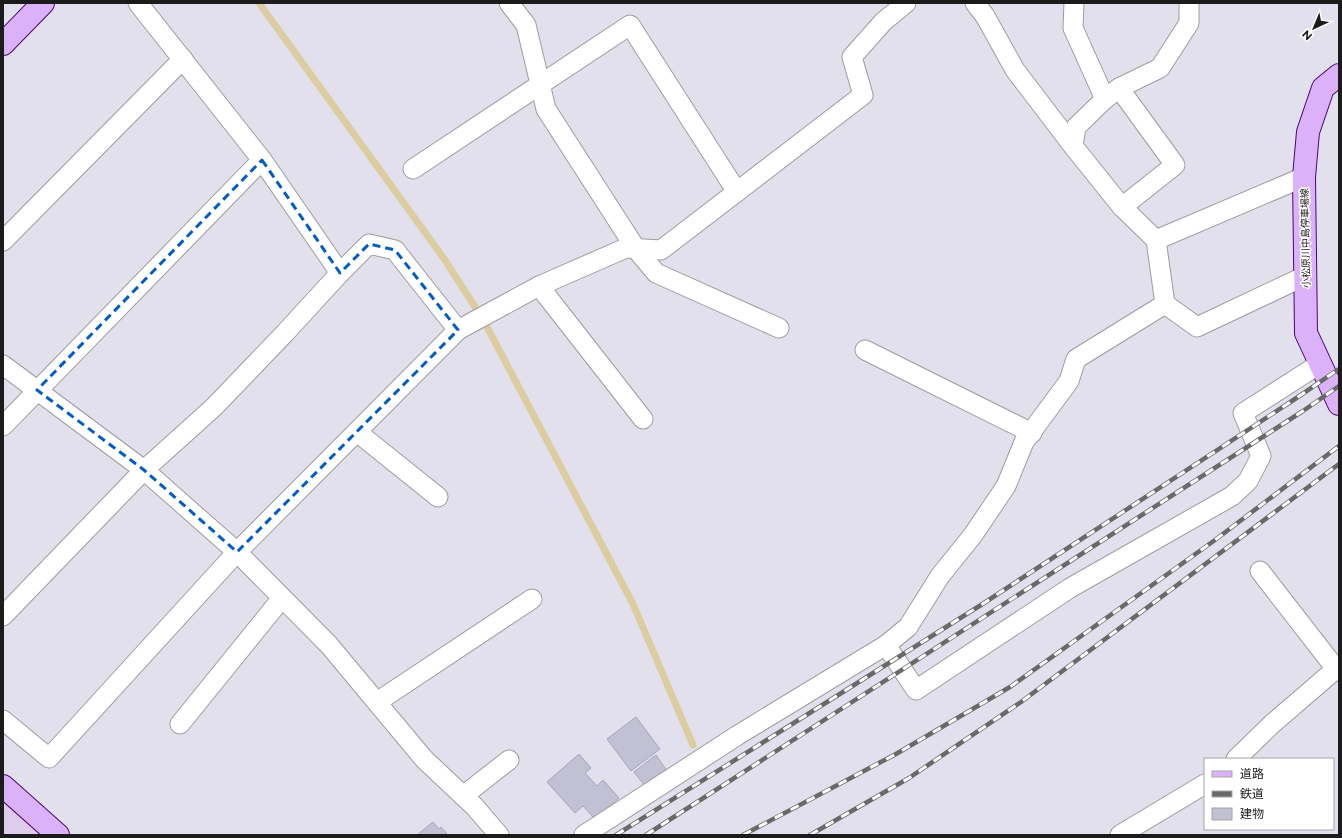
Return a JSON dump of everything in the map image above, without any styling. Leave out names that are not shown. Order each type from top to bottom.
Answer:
[{"type":"main road","points":[[3,44],[43,3]]},
{"type":"main road","name":"小松原川中島停車場線","points":[[1339,75],[1323,88],[1308,132],[1304,177],[1306,333],[1339,404]]},
{"type":"main road","points":[[3,786],[58,835]]},
{"type":"street","points":[[138,3],[262,160],[340,273]]},
{"type":"street","points":[[509,3],[526,25],[546,109],[636,249],[656,273],[778,328]]},
{"type":"street","points":[[3,720],[49,758],[237,552],[458,330],[539,286],[626,248],[661,250],[863,95],[852,57],[883,22],[906,3]]},
{"type":"street","points":[[975,3],[985,16],[1015,70],[1073,146],[1122,207],[1156,240],[1165,304],[1196,327],[1305,276]]},
{"type":"street","points":[[1074,3],[1073,28],[1112,93],[1175,165],[1122,207]]},
{"type":"street","points":[[1073,146],[1076,127],[1112,93],[1160,68],[1189,23],[1189,3]]},
{"type":"street","points":[[413,170],[630,25],[737,192]]},
{"type":"street","points":[[3,241],[183,59]]},
{"type":"street","points":[[3,426],[262,160]]},
{"type":"street","points":[[1156,240],[1304,177]]},
{"type":"street","points":[[3,616],[144,470],[214,407],[369,244],[395,250],[458,330]]},
{"type":"street","points":[[539,286],[643,419]]},
{"type":"street","points":[[584,835],[738,735],[886,645],[908,627],[940,576],[973,535],[1006,486],[1024,442],[1069,381],[1076,359],[1165,304]]},
{"type":"street","points":[[865,350],[1032,433]]},
{"type":"street","points":[[886,645],[916,690],[1070,588],[1232,496],[1248,481],[1261,456],[1244,413],[1321,363]]},
{"type":"street","points":[[3,365],[144,470],[237,552],[329,645],[424,759],[474,806],[498,835]]},
{"type":"street","points":[[357,432],[438,497]]},
{"type":"street","points":[[1237,758],[1272,724],[1336,669],[1260,571]]},
{"type":"street","points":[[180,724],[282,598]]},
{"type":"street","points":[[376,702],[532,599]]},
{"type":"street","points":[[464,796],[509,760]]},
{"type":"street","points":[[1120,835],[1204,785]]},
{"type":"highlighted area","points":[[262,160],[340,273],[369,244],[395,250],[458,330],[237,552],[144,470],[37,390]]},
{"type":"shaded area","points":[[3,795],[45,835],[3,835]]},
{"type":"building","points":[[636,717],[660,749],[631,771],[607,739]]},
{"type":"building","points":[[579,754],[591,768],[585,773],[597,786],[603,780],[619,798],[595,819],[583,806],[575,813],[547,782]]},
{"type":"building","points":[[656,755],[667,771],[646,787],[634,772]]},
{"type":"building","points":[[433,822],[439,829],[441,827],[448,835],[417,835]]},
{"type":"waterway","points":[[259,3],[445,260],[477,310]]},
{"type":"waterway","points":[[486,325],[633,604],[693,745]]},
{"type":"railway","points":[[616,835],[981,605],[1339,369]]},
{"type":"railway","points":[[646,835],[1303,411],[1339,386]]},
{"type":"railway","points":[[743,835],[896,754],[1010,687],[1215,540],[1339,446]]},
{"type":"railway","points":[[810,835],[909,778],[1021,702],[1339,464]]}]
